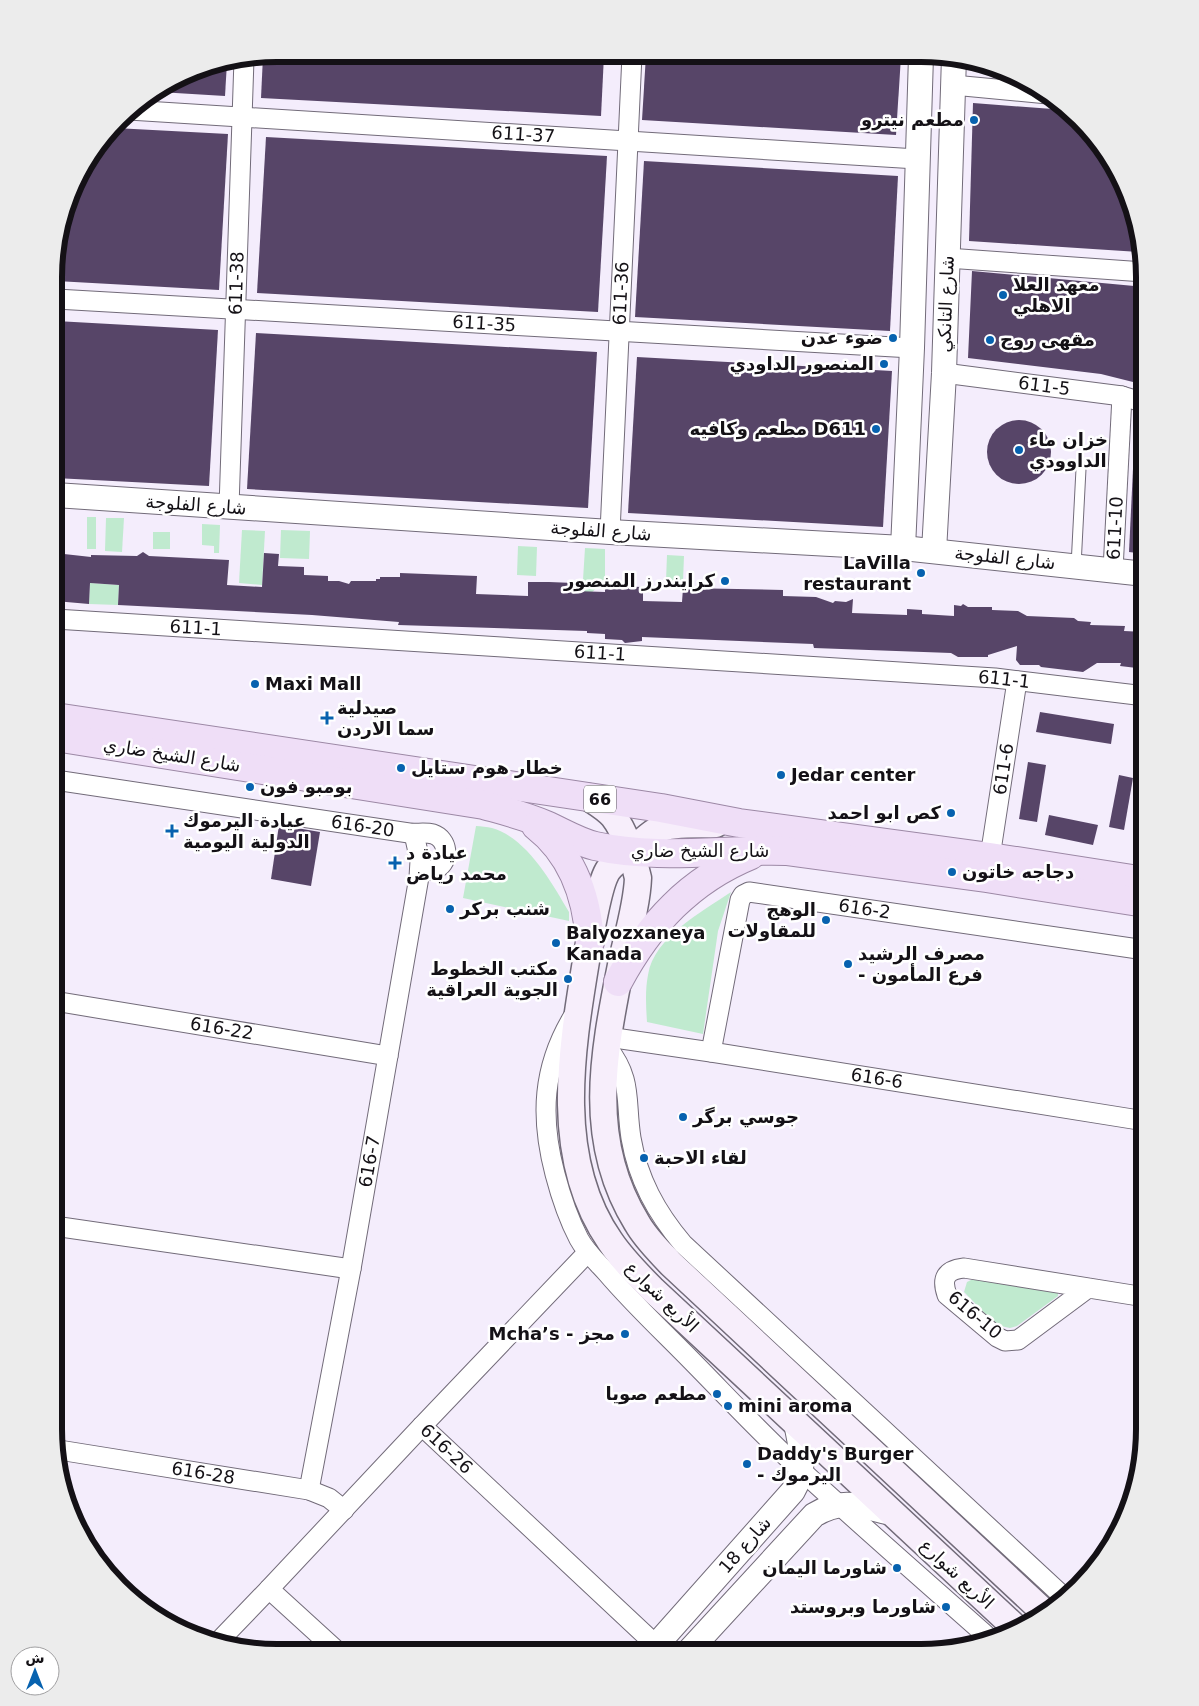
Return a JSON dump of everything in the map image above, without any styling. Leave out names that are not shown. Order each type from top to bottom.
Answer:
[{"type":"main road","name":"شارع الشيخ ضاري","points":[[62,718],[661,808],[739,823],[990,857],[1136,880]]},
{"type":"main road","name":"شارع الشيخ ضاري","points":[[62,737],[484,806],[544,824],[593,846],[630,852],[668,854],[764,850],[808,854],[1136,901]]},
{"type":"main road","name":"الأربع شوارع","points":[[588,797],[602,806],[612,816],[623,833],[636,869],[638,885],[608,1042],[603,1100],[604,1127],[614,1178],[637,1224],[671,1264],[1040,1608]]},
{"type":"main road","points":[[522,816],[542,831],[559,849],[572,870],[582,893],[588,917],[590,942]]},
{"type":"main road","name":"الأربع شوارع","points":[[739,823],[675,826],[659,829],[607,871],[590,942],[578,1008],[574,1048],[571,1123],[579,1172],[587,1196],[609,1240],[628,1265],[1011,1624]]},
{"type":"main road","points":[[618,982],[644,938],[678,901],[718,871],[764,850]]},
{"type":"street","name":"611-36","points":[[610,532],[632,62]]},
{"type":"street","name":"شارع التانكي","points":[[903,548],[912,348],[921,62]]},
{"type":"street","name":"611-38","points":[[229,507],[244,65]]},
{"type":"street","name":"شارع التانكي","points":[[934,551],[944,373],[954,65]]},
{"type":"street","points":[[953,85],[1031,92]]},
{"type":"street","name":"611-37","points":[[142,111],[917,159]]},
{"type":"street","points":[[947,258],[1136,271]]},
{"type":"street","name":"611-35","points":[[62,299],[912,348]]},
{"type":"street","name":"611-5","points":[[944,373],[1122,396],[1136,400]]},
{"type":"street","name":"611-10","points":[[1113,570],[1122,396]]},
{"type":"street","name":"شارع الفلوجة","points":[[62,495],[610,532],[903,548],[1136,573]]},
{"type":"street","name":"611-1","points":[[62,619],[996,678],[1136,695]]},
{"type":"street","name":"611-6","points":[[990,857],[1017,681]]},
{"type":"street","name":"616-20","points":[[62,781],[414,834],[433,834],[442,841],[446,851],[445,856],[440,866],[420,871]]},
{"type":"street","name":"616-7","points":[[308,1490],[350,1269],[420,871],[414,834]]},
{"type":"street","name":"616-2","points":[[712,1052],[740,900],[743,895],[749,892],[1136,949]]},
{"type":"street","name":"616-22","points":[[62,1002],[388,1056]]},
{"type":"street","points":[[578,1008],[561,1038],[550,1070],[545,1106],[548,1143],[559,1191],[580,1241],[624,1293],[802,1471],[984,1634]]},
{"type":"street","points":[[608,1042],[625,1080],[627,1111],[636,1161],[651,1198],[683,1244],[1059,1593]]},
{"type":"street","name":"616-6","points":[[608,1042],[712,1052],[1136,1120]]},
{"type":"street","points":[[62,1227],[350,1269]]},
{"type":"street","points":[[422,1426],[588,1252]]},
{"type":"street","name":"616-10","points":[[1088,1288],[1018,1340],[1005,1341],[996,1337],[947,1295],[944,1285],[946,1276],[953,1269],[964,1268],[1136,1296]]},
{"type":"street","name":"شارع 18","points":[[658,1644],[793,1491],[802,1471],[801,1448],[796,1423]]},
{"type":"street","name":"616-26","points":[[223,1636],[422,1426],[649,1644]]},
{"type":"street","name":"616-28","points":[[64,1451],[308,1490],[328,1498],[344,1510]]},
{"type":"street","name":"شارع 18","points":[[695,1644],[807,1522],[822,1511],[849,1504],[891,1513]]},
{"type":"street","points":[[269,1589],[329,1644]]},
{"type":"lane","points":[[1076,566],[1081,469]]},
{"type":"green space","points":[[87,517],[96,517],[96,549],[87,549]]},
{"type":"green space","points":[[106,518],[124,518],[122,552],[105,551]]},
{"type":"green space","points":[[202,524],[220,525],[219,553],[214,553],[214,546],[202,545]]},
{"type":"green space","points":[[242,530],[265,531],[262,585],[239,583]]},
{"type":"green space","points":[[281,530],[310,531],[309,559],[280,558]]},
{"type":"green space","points":[[153,532],[170,532],[170,549],[153,549]]},
{"type":"green space","points":[[518,546],[537,547],[536,576],[517,575]]},
{"type":"green space","points":[[585,548],[605,549],[605,580],[588,596],[582,596]]},
{"type":"green space","points":[[667,555],[684,556],[683,581],[666,581]]},
{"type":"green space","points":[[90,583],[119,585],[118,605],[89,604]]},
{"type":"green space","points":[[476,826],[492,828],[505,833],[527,851],[546,875],[562,900],[569,912],[569,921],[463,898]]},
{"type":"green space","points":[[731,892],[718,931],[703,1034],[647,1022],[646,993],[648,975],[652,961],[659,949],[681,927]]},
{"type":"green space","points":[[973,1279],[1058,1293],[1058,1296],[1017,1326],[1010,1328],[996,1325],[964,1292],[967,1282]]},
{"type":"building","points":[[604,62],[601,116],[261,98],[263,63]]},
{"type":"building","points":[[646,62],[901,62],[896,135],[642,120]]},
{"type":"building","points":[[227,69],[225,96],[168,93],[195,79]]},
{"type":"building","points":[[973,103],[1055,109],[1074,125],[1100,158],[1114,182],[1125,208],[1135,252],[969,241]]},
{"type":"building","points":[[122,128],[228,134],[219,290],[62,281],[64,249],[79,195],[91,170]]},
{"type":"building","points":[[266,137],[607,156],[598,312],[257,293]]},
{"type":"building","points":[[644,161],[898,176],[890,331],[635,317]]},
{"type":"building","points":[[972,271],[1136,286],[1136,383],[1101,374],[968,358]]},
{"type":"building","points":[[62,321],[218,330],[209,486],[62,478]]},
{"type":"building","points":[[256,333],[597,352],[588,508],[247,489]]},
{"type":"building","points":[[637,357],[892,371],[883,527],[628,513]]},
{"type":"building","name":"خزان ماء الداوودي","points":[[1019,420],[1037,426],[1045,434],[1051,452],[1045,470],[1037,478],[1019,484],[1001,478],[993,470],[987,452],[993,434],[1001,426]]},
{"type":"building","points":[[1135,427],[1136,427],[1136,553],[1129,552]]},
{"type":"building","points":[[143,552],[149,556],[229,560],[227,585],[262,587],[264,553],[279,554],[278,566],[304,567],[304,575],[328,576],[328,581],[339,581],[349,584],[351,581],[376,581],[380,577],[400,577],[400,573],[477,576],[476,594],[528,596],[528,582],[549,582],[574,583],[574,591],[605,592],[605,586],[643,587],[643,601],[682,602],[683,588],[783,590],[783,596],[816,597],[833,603],[835,601],[846,602],[853,599],[852,613],[907,615],[907,609],[922,610],[922,614],[954,616],[954,605],[992,607],[992,610],[1018,611],[1027,616],[1074,618],[1078,621],[1091,622],[1090,625],[1125,626],[1124,631],[1136,632],[1136,668],[1120,666],[1121,663],[1097,663],[1083,672],[1041,667],[1039,665],[1020,665],[1016,660],[1017,646],[988,655],[988,657],[958,657],[951,653],[814,648],[813,644],[642,637],[642,641],[625,643],[622,640],[605,639],[605,634],[587,633],[587,631],[398,625],[399,622],[312,615],[118,605],[119,585],[90,583],[89,604],[62,602],[62,554],[91,557],[91,555],[137,556]]},
{"type":"building","points":[[1040,712],[1114,724],[1111,744],[1036,732]]},
{"type":"building","points":[[1028,762],[1046,765],[1037,822],[1019,819]]},
{"type":"building","points":[[1119,775],[1133,778],[1124,830],[1109,827]]},
{"type":"building","points":[[1049,815],[1098,825],[1093,845],[1045,835]]},
{"type":"building","points":[[279,825],[320,832],[311,886],[271,879]]},
{"type":"place","name":"مطعم نيترو","points":[[974,120]]},
{"type":"place","name":"معهد العلا الاهلي","points":[[1003,295]]},
{"type":"place","name":"ضوء عدن","points":[[893,338]]},
{"type":"place","name":"مقهى روح","points":[[990,340]]},
{"type":"place","name":"المنصور الداودي","points":[[884,364]]},
{"type":"place","name":"مطعم وكافيه D611","points":[[876,429]]},
{"type":"place","name":"خزان ماء الداوودي","points":[[1019,450]]},
{"type":"place","name":"LaVilla restaurant","points":[[921,573]]},
{"type":"place","name":"كرايندرز المنصور","points":[[725,581]]},
{"type":"place","name":"Maxi Mall","points":[[255,684]]},
{"type":"place","name":"صيدلية سما الاردن","points":[[327,718]]},
{"type":"place","name":"خطار هوم ستايل","points":[[401,768]]},
{"type":"place","name":"Jedar center","points":[[781,775]]},
{"type":"place","name":"بومبو فون","points":[[250,787]]},
{"type":"place","name":"كص ابو احمد","points":[[951,813]]},
{"type":"place","name":"عيادة اليرموك الدولية اليومية","points":[[172,831]]},
{"type":"place","name":"عيادة د محمد رياض","points":[[395,863]]},
{"type":"place","name":"دجاجه خاتون","points":[[952,872]]},
{"type":"place","name":"شنب بركر","points":[[450,909]]},
{"type":"place","name":"الوهج للمقاولات","points":[[826,920]]},
{"type":"place","name":"Balyozxaneya Kanada","points":[[556,943]]},
{"type":"place","name":"مصرف الرشيد - فرع المأمون","points":[[848,964]]},
{"type":"place","name":"مكتب الخطوط الجوية العراقية","points":[[568,979]]},
{"type":"place","name":"جوسي برگر","points":[[683,1117]]},
{"type":"place","name":"لقاء الاحبة","points":[[644,1158]]},
{"type":"place","name":"Mcha’s - مجز","points":[[625,1334]]},
{"type":"place","name":"مطعم صويا","points":[[717,1394]]},
{"type":"place","name":"mini aroma","points":[[728,1406]]},
{"type":"place","name":"Daddy's Burger - اليرموك","points":[[747,1464]]},
{"type":"place","name":"شاورما اليمان","points":[[897,1568]]},
{"type":"place","name":"شاورما وبروستد","points":[[946,1607]]}]
